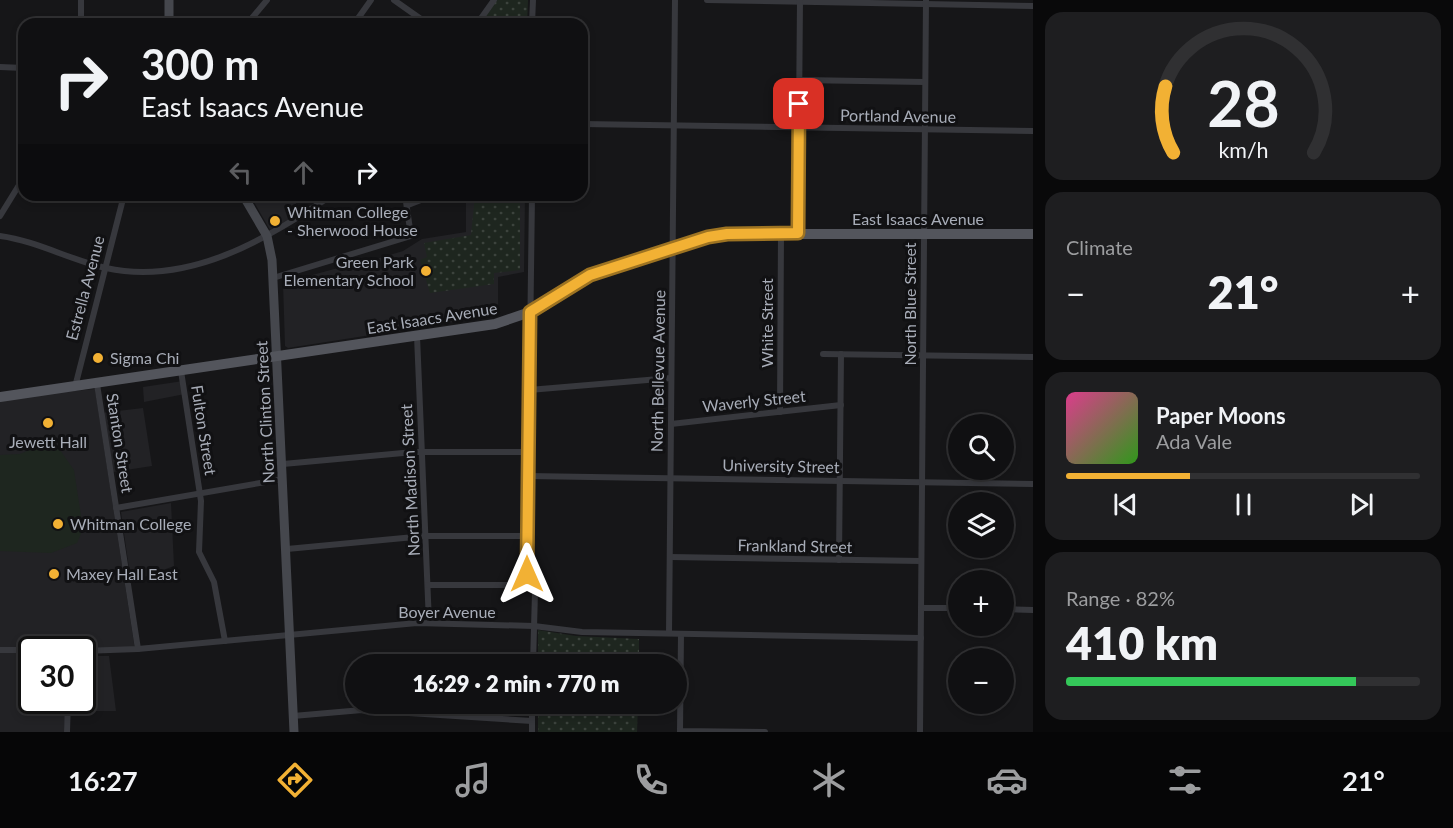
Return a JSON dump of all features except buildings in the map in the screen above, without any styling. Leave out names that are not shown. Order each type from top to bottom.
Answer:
[{"type":"main road","name":"East Isaacs Avenue","points":[[0,397],[495,324],[530,312],[590,275],[720,234],[1033,234]]},
{"type":"street","points":[[81,0],[81,18]]},
{"type":"street","points":[[169,0],[169,18]]},
{"type":"street","points":[[254,17],[267,0]]},
{"type":"street","points":[[358,18],[371,0]]},
{"type":"street","points":[[394,0],[420,18]]},
{"type":"street","points":[[481,18],[494,0]]},
{"type":"street","points":[[532,18],[533,0]]},
{"type":"street","name":"North Bellevue Avenue","points":[[669,633],[675,0]]},
{"type":"street","points":[[707,0],[926,2],[1033,6]]},
{"type":"street","points":[[798,233],[800,1]]},
{"type":"street","name":"North Blue Street","points":[[920,732],[926,2]]},
{"type":"street","points":[[0,68],[18,68]]},
{"type":"street","points":[[800,80],[925,82]]},
{"type":"street","name":"Portland Avenue","points":[[588,124],[1033,131]]},
{"type":"street","points":[[0,216],[18,187]]},
{"type":"street","name":"Estrella Avenue","points":[[75,387],[122,201]]},
{"type":"street","name":"North Clinton Street","points":[[247,201],[267,236],[273,278],[294,732]]},
{"type":"street","points":[[0,236],[30,242],[104,267],[136,272],[178,269],[204,262],[267,236],[322,201]]},
{"type":"street","points":[[273,278],[411,236],[407,201]]},
{"type":"street","points":[[408,205],[418,201]]},
{"type":"street","points":[[532,201],[527,574],[535,592],[533,654]]},
{"type":"street","name":"White Street","points":[[780,412],[781,233]]},
{"type":"street","name":"North Madison Street","points":[[417,336],[429,623]]},
{"type":"street","points":[[823,354],[1033,357]]},
{"type":"street","points":[[839,560],[841,354]]},
{"type":"street","name":"Fulton Street","points":[[181,371],[202,510],[199,552],[214,582],[225,641]]},
{"type":"street","points":[[529,390],[671,378]]},
{"type":"street","name":"Stanton Street","points":[[97,384],[138,649]]},
{"type":"street","name":"Waverly Street","points":[[671,424],[841,405]]},
{"type":"street","points":[[283,464],[422,452],[528,452]]},
{"type":"street","name":"University Street","points":[[528,476],[1033,484]]},
{"type":"street","points":[[116,508],[283,479]]},
{"type":"street","points":[[287,549],[425,536],[527,536]]},
{"type":"street","name":"Frankland Street","points":[[670,557],[921,561]]},
{"type":"street","points":[[428,585],[531,585]]},
{"type":"street","points":[[921,608],[948,608]]},
{"type":"street","points":[[1014,609],[1033,610]]},
{"type":"street","name":"Boyer Avenue","points":[[96,650],[138,649],[429,623],[534,626],[582,632],[921,638]]},
{"type":"street","points":[[681,633],[680,731],[765,732]]},
{"type":"street","points":[[0,650],[18,650]]},
{"type":"street","points":[[293,716],[362,710],[532,721]]},
{"type":"street","points":[[67,732],[68,714]]},
{"type":"street","points":[[532,714],[532,732]]},
{"type":"shaded area","points":[[494,0],[528,0],[527,18],[481,18]]},
{"type":"shaded area","name":"Whitman College - Sherwood House","points":[[253,201],[294,201],[302,212],[270,230]]},
{"type":"shaded area","name":"Green Park Elementary School","points":[[466,201],[525,201],[524,272],[498,277],[498,315],[288,348],[285,346],[283,283],[338,268],[343,269],[403,251],[422,239],[466,232]]},
{"type":"shaded area","points":[[474,201],[520,201],[520,270],[494,273],[494,284],[430,293],[420,260],[427,257],[424,243],[471,235]]},
{"type":"shaded area","points":[[183,381],[185,394],[144,402],[143,387]]},
{"type":"shaded area","name":"Whitman College","points":[[95,389],[135,650],[96,650],[96,636],[18,636],[18,714],[65,714],[64,732],[0,732],[0,398]]},
{"type":"shaded area","name":"Whitman College","points":[[143,408],[152,466],[113,472],[101,413]]},
{"type":"shaded area","points":[[46,443],[60,450],[74,470],[83,529],[77,543],[51,553],[0,551],[0,455],[20,454]]},
{"type":"shaded area","name":"Whitman College","points":[[171,503],[174,566],[131,582],[121,512]]},
{"type":"shaded area","points":[[538,630],[576,636],[639,639],[639,654],[538,654]]},
{"type":"shaded area","points":[[96,656],[109,656],[116,711],[96,711]]},
{"type":"shaded area","points":[[538,714],[638,714],[637,732],[538,732]]},
{"type":"place","name":"Whitman College - Sherwood House","points":[[275,221]]},
{"type":"place","name":"Green Park Elementary School","points":[[426,271]]},
{"type":"place","name":"Sigma Chi","points":[[98,358]]},
{"type":"place","name":"Jewett Hall","points":[[48,423]]},
{"type":"place","name":"Whitman College","points":[[58,524]]},
{"type":"place","name":"Maxey Hall East","points":[[54,574]]},
{"type":"route","points":[[527,574],[530,312],[590,275],[708,237],[720,234],[798,233],[799,104]]}]
